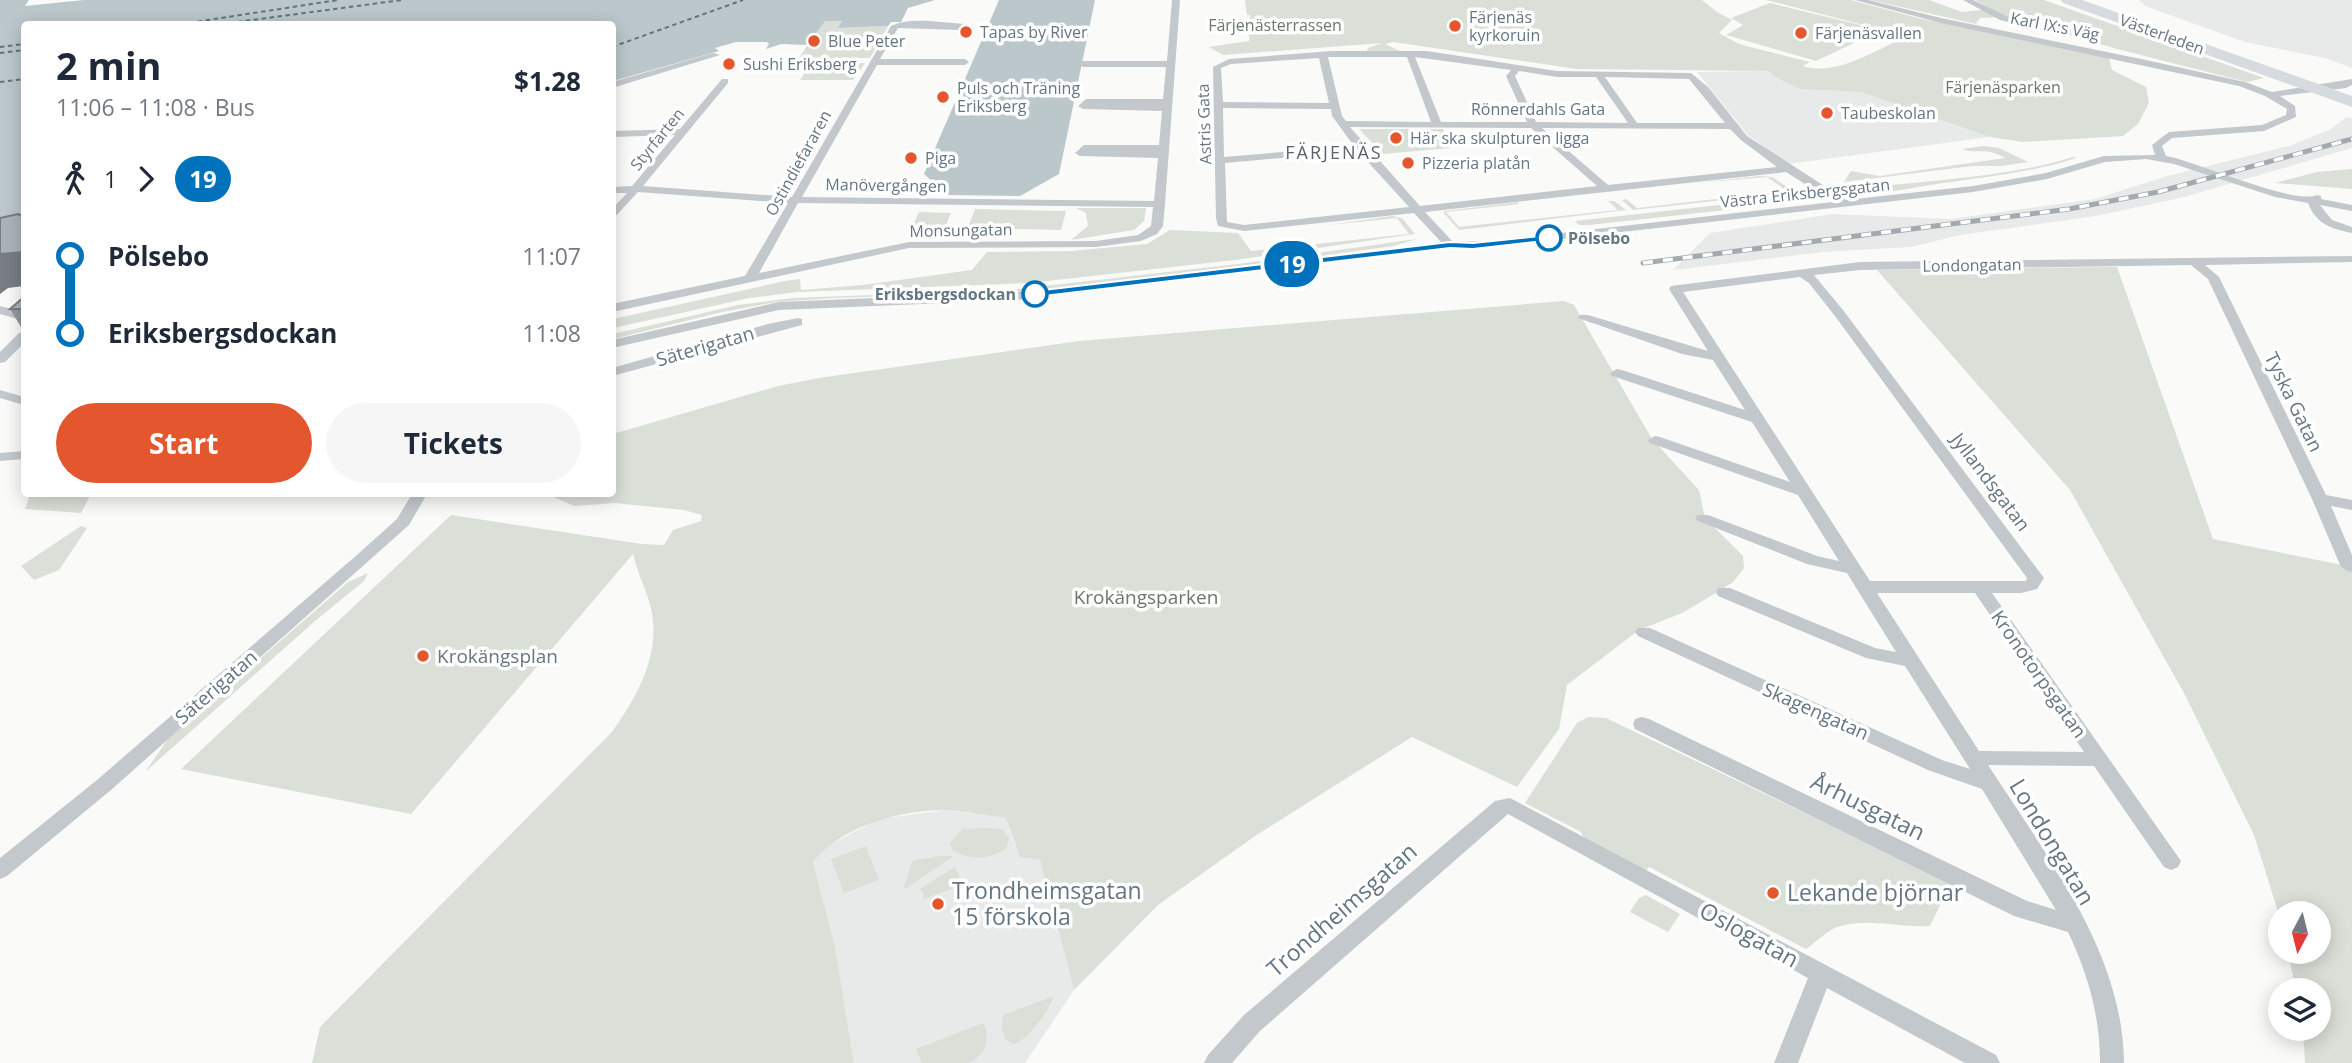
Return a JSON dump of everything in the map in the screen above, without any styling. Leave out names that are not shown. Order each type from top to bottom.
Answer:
[{"type":"highway","name":"Västerleden","points":[[2068,0],[2264,67]]},
{"type":"highway","name":"Västerleden","points":[[2087,0],[2264,67]]},
{"type":"highway","points":[[2264,67],[2350,87]]},
{"type":"highway","points":[[2264,67],[2352,102]]},
{"type":"street","name":"Monsungatan","points":[[616,303],[749,279],[909,245],[1066,245],[1141,238],[1156,229],[1160,204],[1176,0]]},
{"type":"street","name":"Karl IX:s Väg","points":[[1860,0],[1920,16],[2083,47],[2270,94]]},
{"type":"street","points":[[1967,0],[2003,18],[2062,33],[2083,47]]},
{"type":"street","name":"Ostindiefararen","points":[[749,279],[895,26],[969,26]]},
{"type":"street","points":[[1410,54],[1437,124]]},
{"type":"street","name":"Astris Gata","points":[[1786,169],[1244,228],[1227,226],[1222,224],[1221,218],[1219,64],[1323,55],[1410,54],[1438,55],[1557,74],[1691,76],[1733,126],[1786,169],[1789,177],[1833,202]]},
{"type":"street","points":[[616,84],[716,55]]},
{"type":"street","points":[[1323,55],[1334,106],[1343,124],[1361,148],[1450,245]]},
{"type":"street","points":[[876,62],[965,62]]},
{"type":"street","points":[[1083,64],[1171,64]]},
{"type":"street","points":[[1517,68],[1510,76],[1534,125],[1604,187]]},
{"type":"street","points":[[1599,75],[1634,125]]},
{"type":"street","name":"Styrfarten","points":[[616,213],[725,81]]},
{"type":"street","points":[[2270,94],[2350,87]]},
{"type":"street","points":[[2159,154],[2157,145],[2163,138],[2175,134],[2263,128],[2291,117],[2292,108],[2270,94]]},
{"type":"street","points":[[1086,102],[1167,105],[1083,106],[1086,102]]},
{"type":"street","points":[[1219,105],[1334,106]]},
{"type":"street","name":"Rönnerdahls Gata","points":[[1343,124],[1733,126]]},
{"type":"street","points":[[616,134],[683,132]]},
{"type":"street","points":[[1084,148],[1163,152],[1080,153],[1084,148]]},
{"type":"street","points":[[1221,160],[1361,148]]},
{"type":"street","name":"Västra Eriksbergsgatan","points":[[1833,202],[2063,165],[2105,153],[2159,154],[2264,188],[2317,200],[2352,200]]},
{"type":"street","name":"Västra Eriksbergsgatan","points":[[616,343],[779,306],[999,298],[1450,245],[1492,244],[1833,202],[2010,184],[2117,157],[2159,154]]},
{"type":"street","name":"Västra Eriksbergsgatan","points":[[2264,188],[2288,191],[2317,200]]},
{"type":"street","name":"Manövergången","points":[[616,190],[795,200],[1160,204]]},
{"type":"street","points":[[2352,208],[2317,200],[2316,213],[2324,221],[2352,229]]},
{"type":"street","points":[[2334,206],[2339,219],[2352,229]]},
{"type":"street","name":"Londongatan","points":[[2112,1063],[2113,1046],[2108,1008],[2094,963],[2058,892],[1675,289],[1860,266],[2352,259]]},
{"type":"street","name":"Tyska Gatan","points":[[2193,261],[2213,277],[2320,499],[2349,567]]},
{"type":"street","name":"Jyllandsgatan","points":[[1802,273],[1819,288],[2036,578],[2031,585],[1980,588],[1864,587]]},
{"type":"street","points":[[3,310],[21,304]]},
{"type":"street","points":[[3,310],[21,316]]},
{"type":"street","points":[[1584,318],[1687,351],[1719,357]]},
{"type":"street","name":"Säterigatan","points":[[616,371],[772,327],[798,323]]},
{"type":"street","points":[[0,359],[21,339]]},
{"type":"street","points":[[1617,373],[1758,419]]},
{"type":"street","points":[[0,394],[21,400]]},
{"type":"street","points":[[1655,440],[1804,492]]},
{"type":"street","points":[[0,457],[21,455]]},
{"type":"street","name":"Säterigatan","points":[[0,870],[104,785],[364,558],[403,522],[417,497]]},
{"type":"street","points":[[2320,499],[2352,505]]},
{"type":"street","points":[[1703,518],[1813,560],[1851,569]]},
{"type":"street","name":"Kronotorpsgatan","points":[[1980,588],[2171,861]]},
{"type":"street","points":[[1724,592],[1872,654],[1910,661]]},
{"type":"street","name":"Skagengatan","points":[[1644,632],[1935,765],[1990,784]]},
{"type":"street","name":"Århusgatan","points":[[1642,724],[2022,909],[2075,925]]},
{"type":"street","name":"Kronotorpsgatan","points":[[1972,758],[2098,759]]},
{"type":"street","name":"Oslogatan","points":[[1510,806],[1989,1063]]},
{"type":"street","name":"Trondheimsgatan","points":[[1216,1063],[1252,1023],[1494,813],[1502,807],[1510,806]]},
{"type":"street","points":[[1786,1063],[1821,974]]},
{"type":"shaded area","points":[[0,0],[29,0],[25,6],[84,0],[935,0],[908,8],[901,22],[891,22],[888,26],[838,28],[842,21],[825,21],[807,45],[781,44],[766,49],[769,44],[767,42],[736,42],[715,48],[719,51],[616,80],[616,21],[21,21],[21,226],[0,230]]},
{"type":"shaded area","points":[[999,0],[1095,0],[1059,174],[1020,196],[947,195],[924,174]]},
{"type":"shaded area","points":[[2139,0],[2352,0],[2352,68],[2325,58],[2245,42],[2145,6]]},
{"type":"shaded area","name":"Taubeskolan","points":[[1770,71],[1775,77],[1799,89],[1861,92],[1990,137],[1788,164],[1748,135],[1697,72]]},
{"type":"shaded area","points":[[2347,117],[2352,118],[2352,148],[2184,197],[2096,216],[1960,235],[1911,247],[1824,252],[1673,270],[1710,233],[1833,214],[1950,219],[2095,199],[2167,176],[2289,146],[2329,130]]},
{"type":"shaded area","name":"Trondheimsgatan 15 förskola","points":[[946,810],[1006,818],[1015,845],[1040,860],[1074,990],[1025,1063],[854,1063],[835,946],[813,862],[825,847],[879,819]]},
{"type":"green space","name":"Färjenäsparken","points":[[1245,0],[1702,0],[1732,20],[1719,33],[1739,44],[1810,62],[1803,66],[1829,68],[1856,60],[1907,36],[1766,0],[1851,0],[1922,19],[2109,57],[2112,70],[2146,87],[2149,103],[2138,124],[2123,136],[2023,142],[1990,137],[1861,92],[1799,89],[1769,71],[1577,69],[1393,42],[1385,44],[1400,51],[1367,51],[1368,48],[1382,43],[1223,55],[1209,47],[1249,41],[1250,15],[1247,15]]},
{"type":"green space","points":[[1870,0],[1929,0],[1962,12],[1991,9],[1975,0],[2044,0],[2264,78],[2247,82],[2117,49],[2008,17],[1980,18],[1976,24]]},
{"type":"green space","name":"Färjenäsvallen","points":[[1770,3],[1881,30],[1816,61],[1726,35],[1743,25],[1731,18]]},
{"type":"green space","points":[[824,21],[843,21],[839,28],[888,26],[870,58],[799,58]]},
{"type":"green space","points":[[812,62],[865,63],[853,80],[800,80]]},
{"type":"green space","points":[[1359,129],[1443,129],[1450,148],[1383,154]]},
{"type":"green space","points":[[1983,146],[1999,148],[2028,162],[1844,182],[1851,171],[1880,176],[2005,158],[1992,152],[1962,149]]},
{"type":"green space","points":[[2076,158],[2024,171],[1888,192],[1863,194],[1840,191],[1987,175]]},
{"type":"green space","points":[[2352,169],[2352,189],[2275,183],[2317,172]]},
{"type":"green space","points":[[1760,176],[1772,177],[1795,192],[1633,210],[1622,200],[1626,199],[1637,208],[1787,191],[1767,177],[1698,183]]},
{"type":"green space","points":[[1800,196],[1763,206],[1589,225],[1579,225],[1575,221]]},
{"type":"green space","points":[[1608,201],[1614,201],[1626,210],[1459,230],[1443,212],[1519,204],[1446,212],[1459,227],[1618,210]]},
{"type":"green space","points":[[1076,208],[1146,208],[1144,221],[1134,230],[1071,240],[1088,226],[1086,213]]},
{"type":"green space","points":[[975,209],[1066,211],[1061,230],[968,228]]},
{"type":"green space","points":[[919,212],[951,213],[944,230],[911,229]]},
{"type":"green space","points":[[1392,216],[1402,218],[1415,234],[1235,260],[1029,283],[797,292],[749,298],[616,327],[616,318],[785,281],[800,279],[801,290],[863,285],[972,270],[987,252],[1071,251],[1147,244],[1170,230],[1238,233],[1251,251],[1409,234],[1397,218],[1328,225]]},
{"type":"green space","points":[[1417,239],[1393,246],[1292,260],[1016,292],[776,302],[722,312],[616,338],[616,333],[738,305],[792,298],[1010,290],[1238,264]]},
{"type":"green space","points":[[2117,267],[2213,539],[2352,567],[2352,1063],[2305,1063],[2304,1041],[2331,1041],[2331,978],[2293,978],[2291,964],[2331,964],[2331,901],[2275,901],[2254,835],[2184,693],[2070,490],[1877,270]]},
{"type":"green space","name":"Krokängsparken","points":[[1564,301],[1574,305],[1652,439],[1699,490],[1705,518],[1743,556],[1744,568],[1733,582],[1721,590],[1682,613],[1639,630],[1567,685],[1559,729],[1517,787],[1412,737],[1255,836],[1158,905],[1074,990],[1040,860],[1020,857],[1006,818],[946,810],[929,811],[873,822],[839,839],[813,862],[835,946],[854,1063],[312,1063],[320,1027],[612,732],[631,702],[646,670],[653,636],[649,601],[633,554],[411,814],[181,769],[451,515],[664,545],[673,530],[701,521],[702,515],[684,510],[614,503],[574,506],[554,497],[616,497],[616,433],[778,386],[1079,341]]},
{"type":"green space","points":[[29,497],[89,497],[81,513],[25,509]]},
{"type":"green space","points":[[81,526],[87,528],[59,570],[34,580],[21,566]]},
{"type":"green space","points":[[368,573],[364,581],[145,772],[168,739],[348,582]]},
{"type":"green space","points":[[1588,717],[1606,718],[1951,883],[1930,926],[1848,924],[1833,929],[1806,949],[1649,867],[1646,871],[1584,838],[1581,832],[1525,803],[1577,723]]},
{"type":"green space","points":[[963,829],[1002,829],[1009,839],[1006,849],[979,857],[953,851],[950,843]]},
{"type":"green space","points":[[866,846],[879,880],[844,893],[831,859]]},
{"type":"green space","points":[[954,856],[903,890],[912,861]]},
{"type":"green space","points":[[955,867],[963,885],[923,899],[924,894],[920,889]]},
{"type":"green space","points":[[1646,895],[1680,914],[1668,932],[1630,912],[1639,898]]},
{"type":"green space","points":[[1054,996],[1043,1017],[1025,1037],[1013,1044],[1006,1040],[1002,1029],[1003,1015]]},
{"type":"green space","points":[[983,1023],[987,1035],[985,1047],[973,1061],[922,1063],[916,1049]]},
{"type":"building","points":[[21,216],[21,252],[0,254],[0,218]]},
{"type":"building","points":[[21,300],[21,309],[10,309]]},
{"type":"ferry route","points":[[202,21],[338,0]]},
{"type":"ferry route","points":[[244,21],[402,0]]},
{"type":"ferry route","points":[[616,46],[743,0]]},
{"type":"ferry route","points":[[0,47],[21,44]]},
{"type":"ferry route","points":[[0,53],[21,50]]},
{"type":"ferry route","points":[[0,82],[21,79]]},
{"type":"railway","points":[[1643,263],[2069,209],[2158,192],[2352,139]]},
{"type":"bus line","name":"19","points":[[1035,294],[1450,245],[1473,246],[1549,238]]},
{"type":"place","name":"Färjenäs kyrkoruin","points":[[1455,26]]},
{"type":"place","name":"Tapas by River","points":[[966,32]]},
{"type":"place","name":"Färjenäsvallen","points":[[1801,33]]},
{"type":"place","name":"Blue Peter","points":[[814,41]]},
{"type":"place","name":"Sushi Eriksberg","points":[[729,64]]},
{"type":"place","name":"Puls och Träning Eriksberg","points":[[943,97]]},
{"type":"place","name":"Taubeskolan","points":[[1827,113]]},
{"type":"place","name":"Här ska skulpturen ligga","points":[[1396,138]]},
{"type":"place","name":"Piga","points":[[911,158]]},
{"type":"place","name":"Pizzeria platån","points":[[1408,163]]},
{"type":"place","name":"Pölsebo","points":[[1549,238]]},
{"type":"place","name":"Eriksbergsdockan","points":[[1035,294]]},
{"type":"place","name":"Krokängsplan","points":[[423,656]]},
{"type":"place","name":"Lekande björnar","points":[[1773,893]]},
{"type":"place","name":"Trondheimsgatan 15 förskola","points":[[938,904]]},
{"type":"district","name":"FÄRJENÄS","points":[[1334,153]]},
{"type":"park label","name":"Färjenästerrassen","points":[[1275,25]]}]
